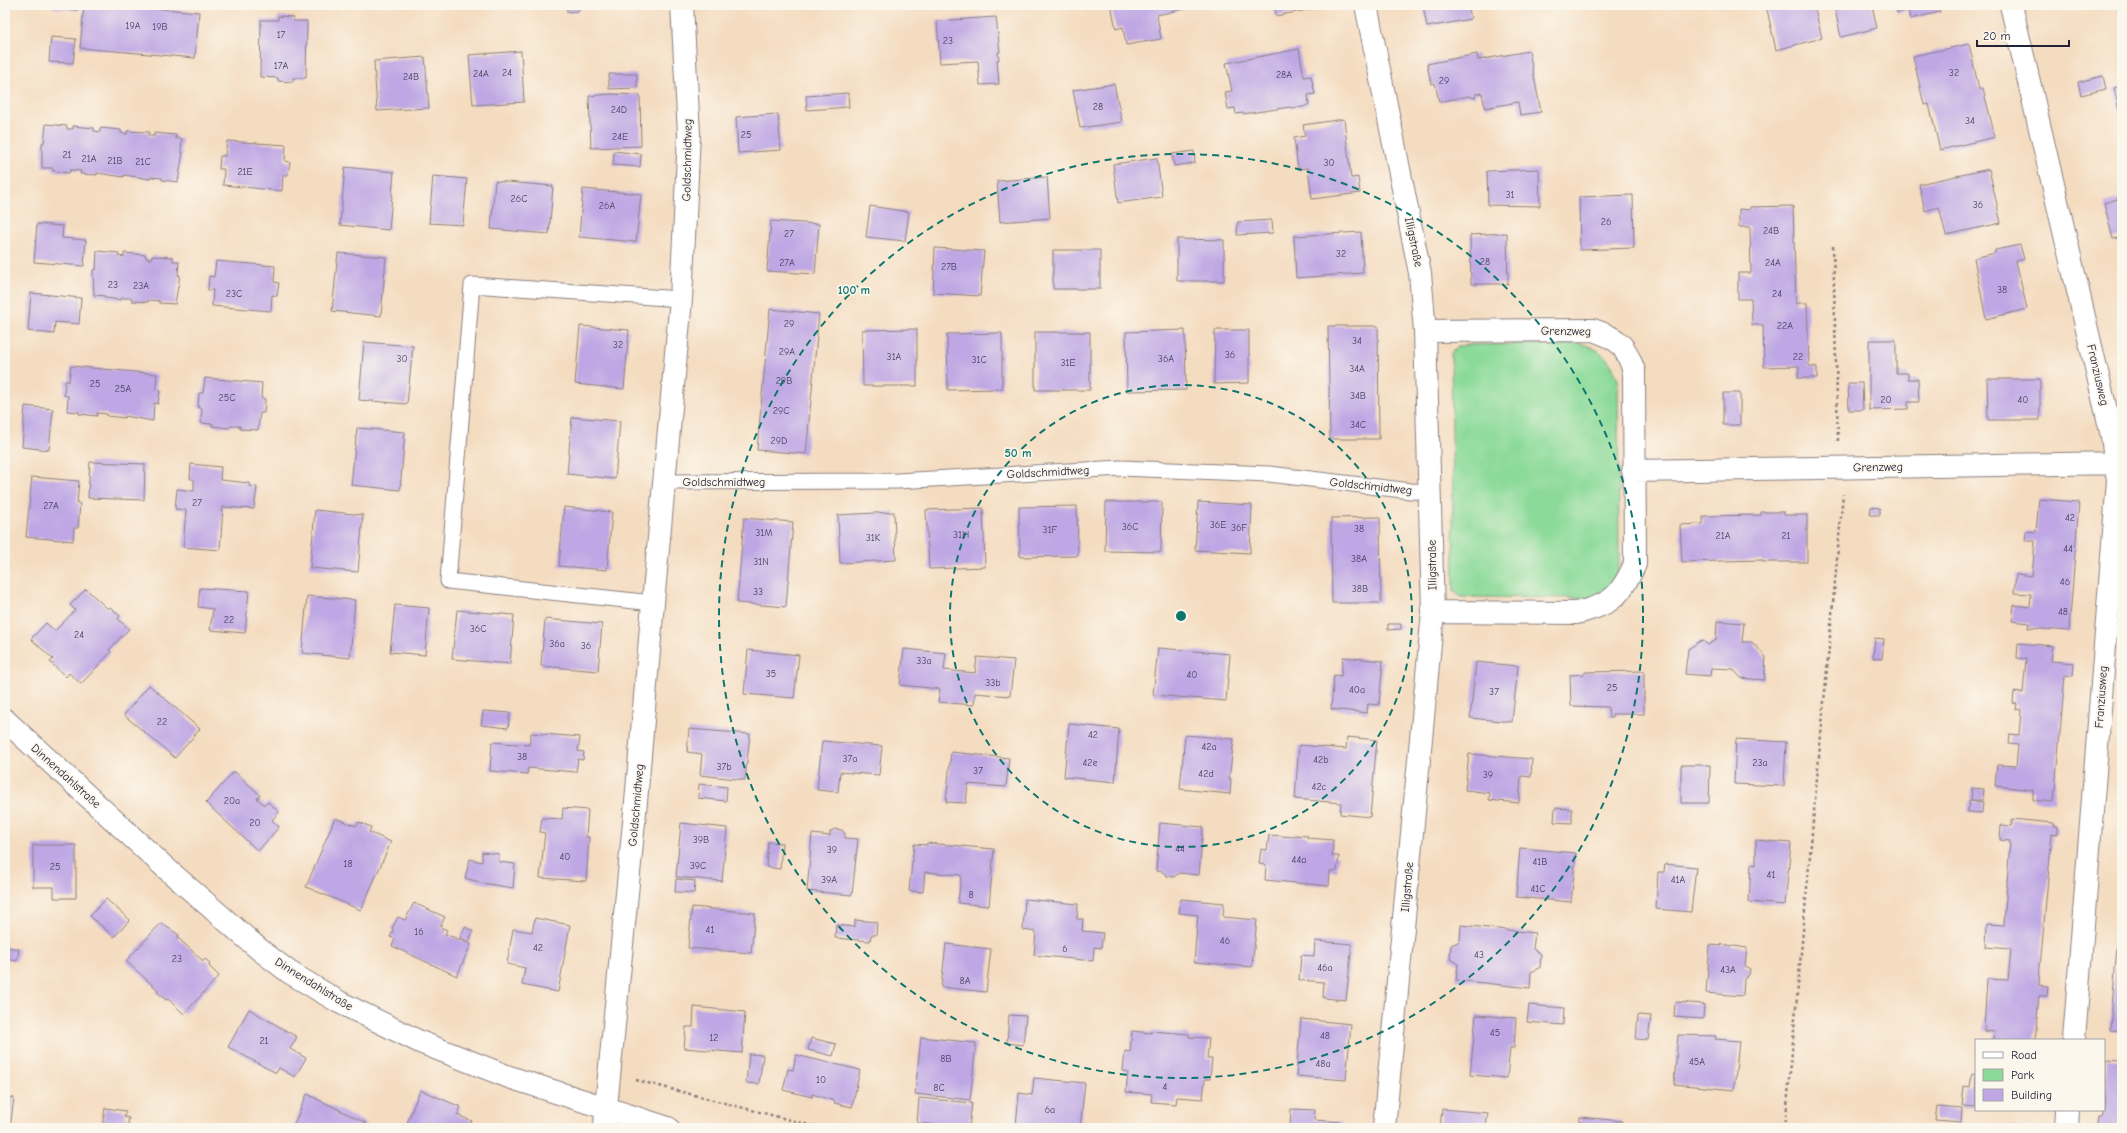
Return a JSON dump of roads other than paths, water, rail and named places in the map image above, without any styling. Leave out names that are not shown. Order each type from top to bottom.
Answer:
[{"type":"street","name":"Goldschmidtweg","points":[[606,1118],[681,298],[689,134],[682,5]]},
{"type":"street","name":"Illigstraße","points":[[1366,5],[1420,273],[1425,331],[1433,612],[1384,1128]]},
{"type":"street","name":"Franziusweg","points":[[2011,5],[2118,463],[2118,480],[2074,1039]]},
{"type":"street","name":"Grenzweg","points":[[1425,331],[1593,330],[1613,337],[1627,352],[1634,371],[1635,564],[1626,584],[1612,600],[1594,609],[1576,613],[1433,612]]},
{"type":"street","name":"Grenzweg","points":[[1634,471],[2118,463]]},
{"type":"street","name":"Dinnendahlstraße","points":[[5,720],[170,871],[260,950],[289,972],[339,1002],[420,1042],[509,1077],[606,1118],[668,1128]]},
{"type":"street","points":[[2067,1128],[2068,1111]]},
{"type":"lane","points":[[652,603],[448,582],[472,285],[681,298]]},
{"type":"lane","name":"Goldschmidtweg","points":[[664,482],[897,481],[1121,468],[1269,474],[1430,492]]}]
